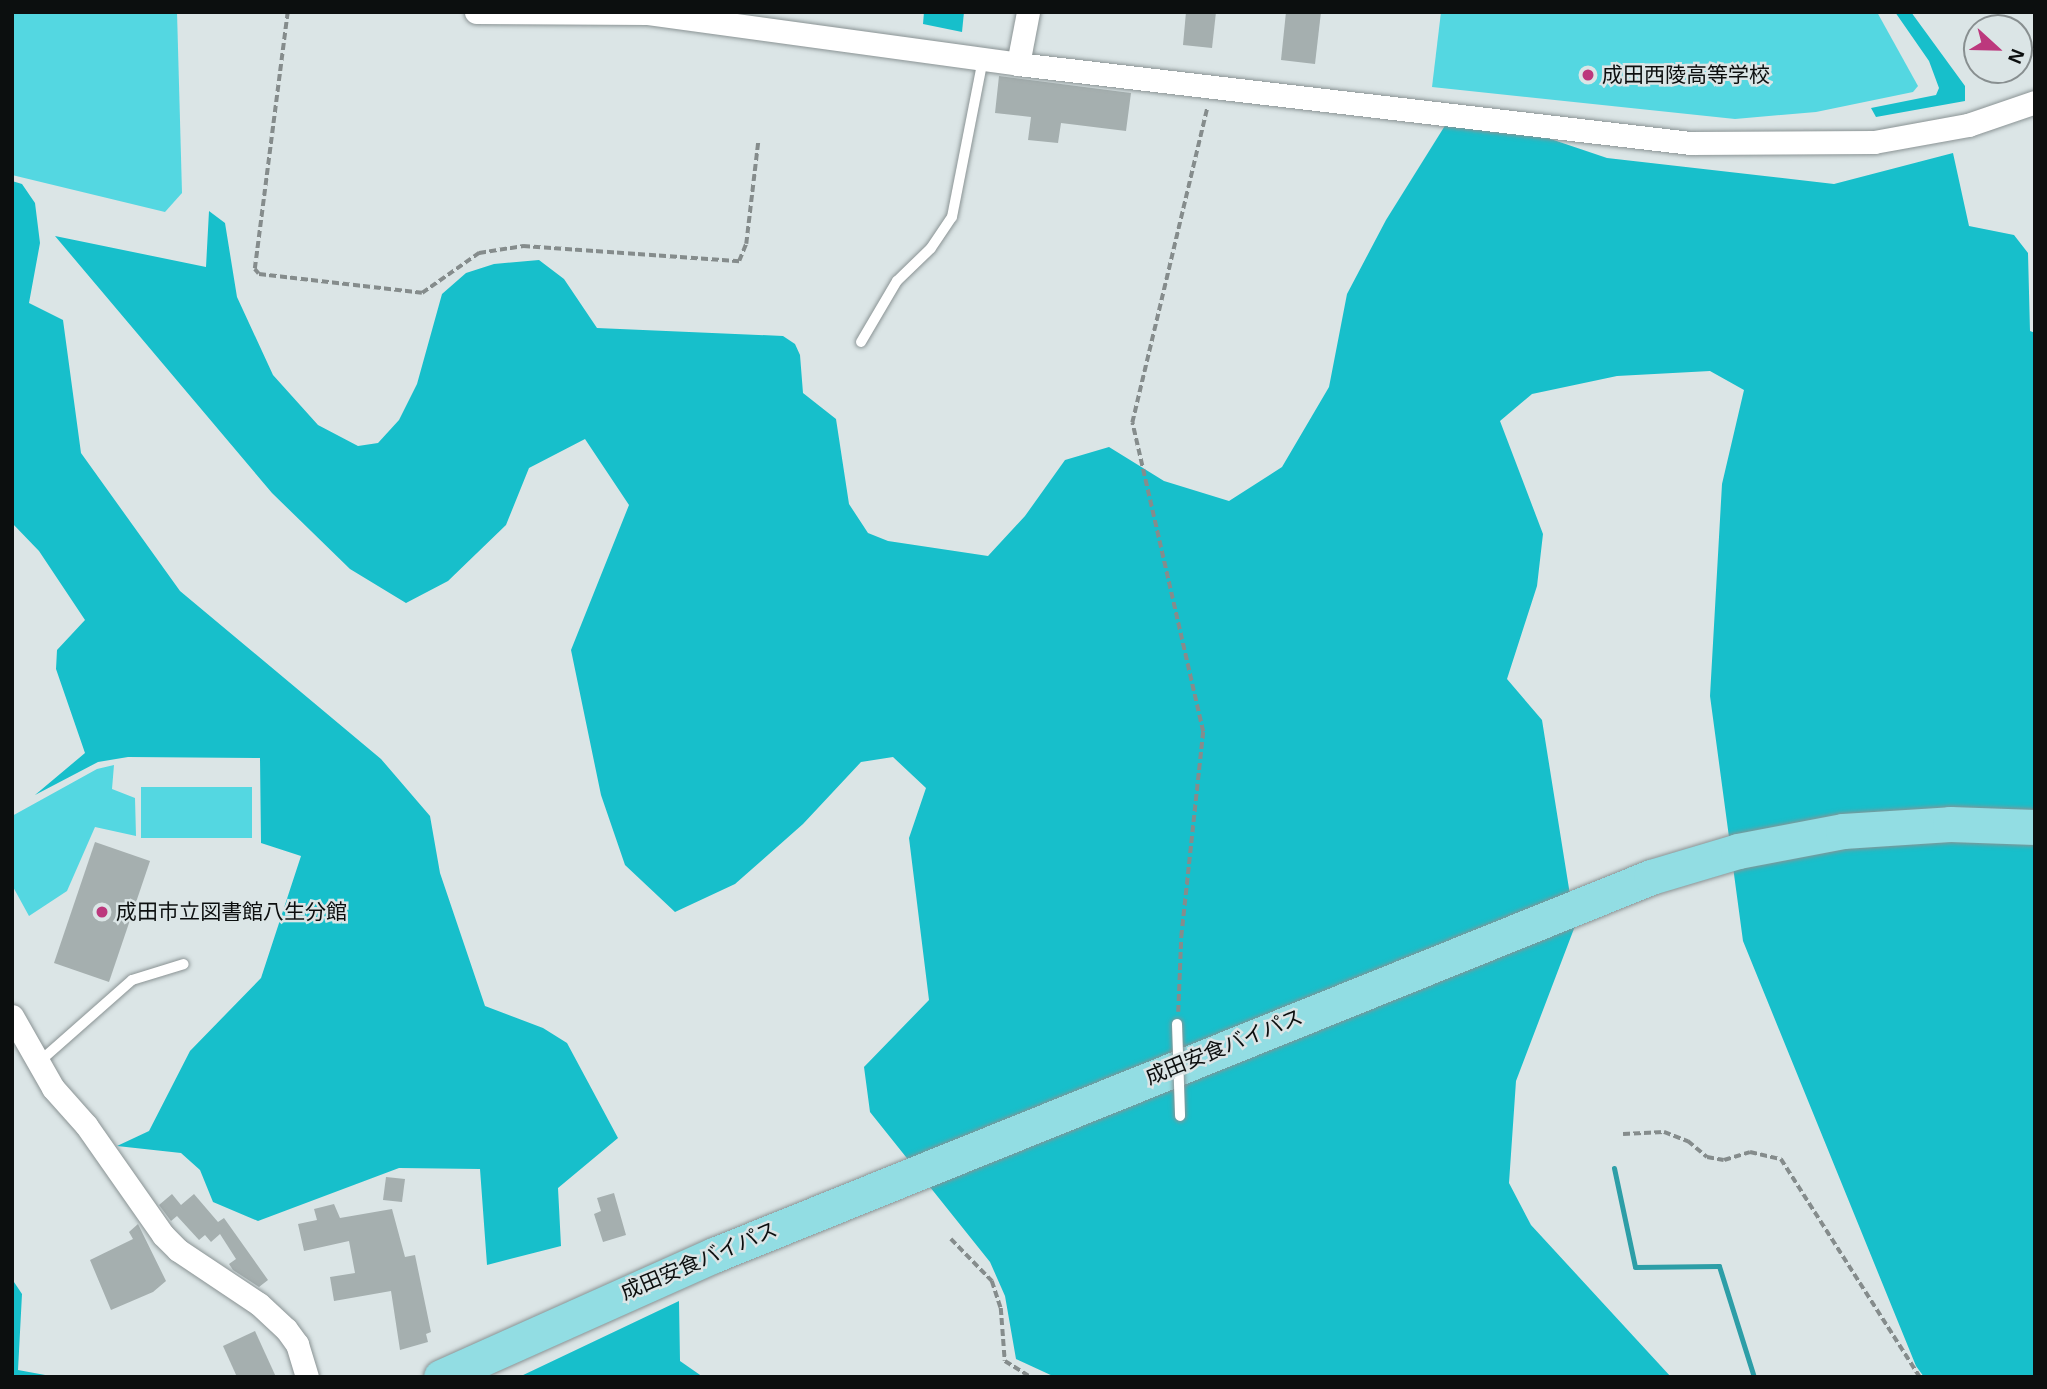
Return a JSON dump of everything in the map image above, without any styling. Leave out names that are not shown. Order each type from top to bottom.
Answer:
[{"type":"main road","name":"成田安食バイパス","points":[[441,1377],[714,1255],[1513,930],[1702,861],[1843,831],[1937,824],[2035,827]]},
{"type":"street","points":[[476,12],[648,13],[1018,64],[1567,130],[1764,145],[1908,138],[1968,125],[2035,102]]},
{"type":"street","points":[[1018,64],[1028,12]]},
{"type":"street","points":[[12,1016],[38,1062],[163,1235],[286,1329],[297,1344],[307,1377]]},
{"type":"lane","points":[[861,342],[897,281],[937,241],[951,218],[983,59]]},
{"type":"lane","points":[[38,1062],[132,980],[184,964]]},
{"type":"lane","points":[[1177,1024],[1180,1116]]},
{"type":"path","points":[[288,12],[255,270],[259,274],[422,293],[479,253],[533,245],[739,261],[746,244],[758,142]]},
{"type":"path","points":[[1177,1024],[1181,936],[1203,732],[1132,423],[1212,88]]},
{"type":"path","points":[[1623,1134],[1664,1132],[1688,1142],[1707,1157],[1724,1160],[1750,1152],[1781,1159],[1920,1377]]},
{"type":"path","points":[[951,1239],[992,1281],[1001,1308],[1005,1361],[1031,1377]]},
{"type":"shaded area","points":[[12,12],[177,12],[182,193],[165,212],[12,175]]},
{"type":"shaded area","points":[[924,12],[964,12],[962,32],[923,24]]},
{"type":"shaded area","points":[[1441,12],[1877,12],[1918,86],[1913,92],[1816,112],[1735,119],[1432,87]]},
{"type":"shaded area","points":[[1895,12],[1911,12],[1965,86],[1965,101],[1876,117],[1871,108],[1936,95],[1939,88],[1929,61]]},
{"type":"shaded area","points":[[1446,124],[1509,125],[1607,158],[1834,184],[1953,153],[1969,226],[2014,235],[2028,253],[2030,331],[2035,333],[2035,1377],[1924,1377],[1916,1366],[1743,941],[1710,696],[1722,484],[1744,390],[1710,371],[1617,376],[1532,394],[1500,421],[1543,534],[1537,586],[1507,679],[1542,720],[1575,926],[1516,1081],[1509,1183],[1531,1225],[1671,1377],[1055,1377],[1016,1359],[1005,1296],[990,1262],[870,1112],[864,1067],[929,1000],[909,838],[926,788],[893,757],[861,762],[803,824],[735,884],[675,912],[625,865],[601,795],[571,650],[629,505],[585,439],[529,468],[506,525],[448,581],[406,603],[350,569],[272,493],[55,236],[206,267],[209,211],[225,223],[237,297],[273,375],[318,425],[358,446],[378,443],[399,420],[417,384],[442,294],[466,273],[494,264],[539,260],[564,279],[597,328],[783,336],[795,344],[800,355],[803,393],[836,419],[849,504],[868,533],[888,541],[988,556],[1025,516],[1065,460],[1109,447],[1164,481],[1229,501],[1282,467],[1329,387],[1347,294],[1386,220]]},
{"type":"shaded area","points":[[12,181],[22,184],[35,203],[40,243],[29,303],[63,320],[81,453],[180,591],[381,759],[430,816],[440,873],[485,1006],[543,1028],[567,1043],[618,1138],[558,1188],[561,1246],[487,1265],[480,1169],[399,1168],[258,1221],[213,1202],[200,1170],[181,1153],[117,1146],[149,1131],[190,1051],[261,978],[301,856],[261,843],[260,758],[128,757],[98,762],[35,795],[85,753],[56,669],[57,650],[85,620],[39,551],[12,523]]},
{"type":"shaded area","points":[[114,765],[112,789],[135,798],[136,836],[95,827],[67,891],[29,916],[12,885],[12,816],[97,769]]},
{"type":"shaded area","points":[[141,787],[252,787],[252,838],[141,838]]},
{"type":"shaded area","points":[[12,1279],[22,1294],[18,1370],[56,1377],[12,1377]]},
{"type":"shaded area","points":[[679,1301],[680,1361],[703,1377],[519,1377]]},
{"type":"building","points":[[1186,12],[1216,12],[1212,48],[1183,45]]},
{"type":"building","points":[[1286,12],[1321,12],[1315,64],[1281,60]]},
{"type":"building","points":[[999,76],[1131,93],[1126,131],[1061,123],[1058,143],[1028,140],[1031,117],[995,113]]},
{"type":"building","name":"成田市立図書館八生分館","points":[[95,842],[150,861],[109,982],[54,963]]},
{"type":"building","points":[[386,1177],[405,1179],[402,1202],[383,1200]]},
{"type":"building","points":[[614,1193],[626,1235],[603,1242],[594,1214],[601,1211],[597,1198]]},
{"type":"building","points":[[172,1194],[181,1205],[194,1194],[218,1222],[224,1218],[268,1280],[259,1287],[233,1270],[229,1264],[236,1259],[220,1234],[211,1242],[205,1235],[199,1240],[177,1216],[171,1221],[159,1205]]},
{"type":"building","points":[[334,1204],[340,1218],[392,1209],[405,1257],[415,1255],[431,1332],[426,1334],[428,1342],[400,1350],[391,1291],[334,1301],[330,1277],[355,1273],[349,1241],[304,1251],[298,1224],[317,1220],[314,1209]]},
{"type":"building","points":[[138,1224],[166,1281],[153,1292],[111,1310],[90,1260],[133,1239],[129,1232]]},
{"type":"building","points":[[255,1331],[276,1377],[237,1377],[223,1346]]},
{"type":"waterway","points":[[1614,1168],[1635,1267],[1719,1266],[1754,1377]]},
{"type":"place","name":"成田西陵高等学校","points":[[1588,75]]},
{"type":"place","name":"成田市立図書館八生分館","points":[[102,912]]}]
